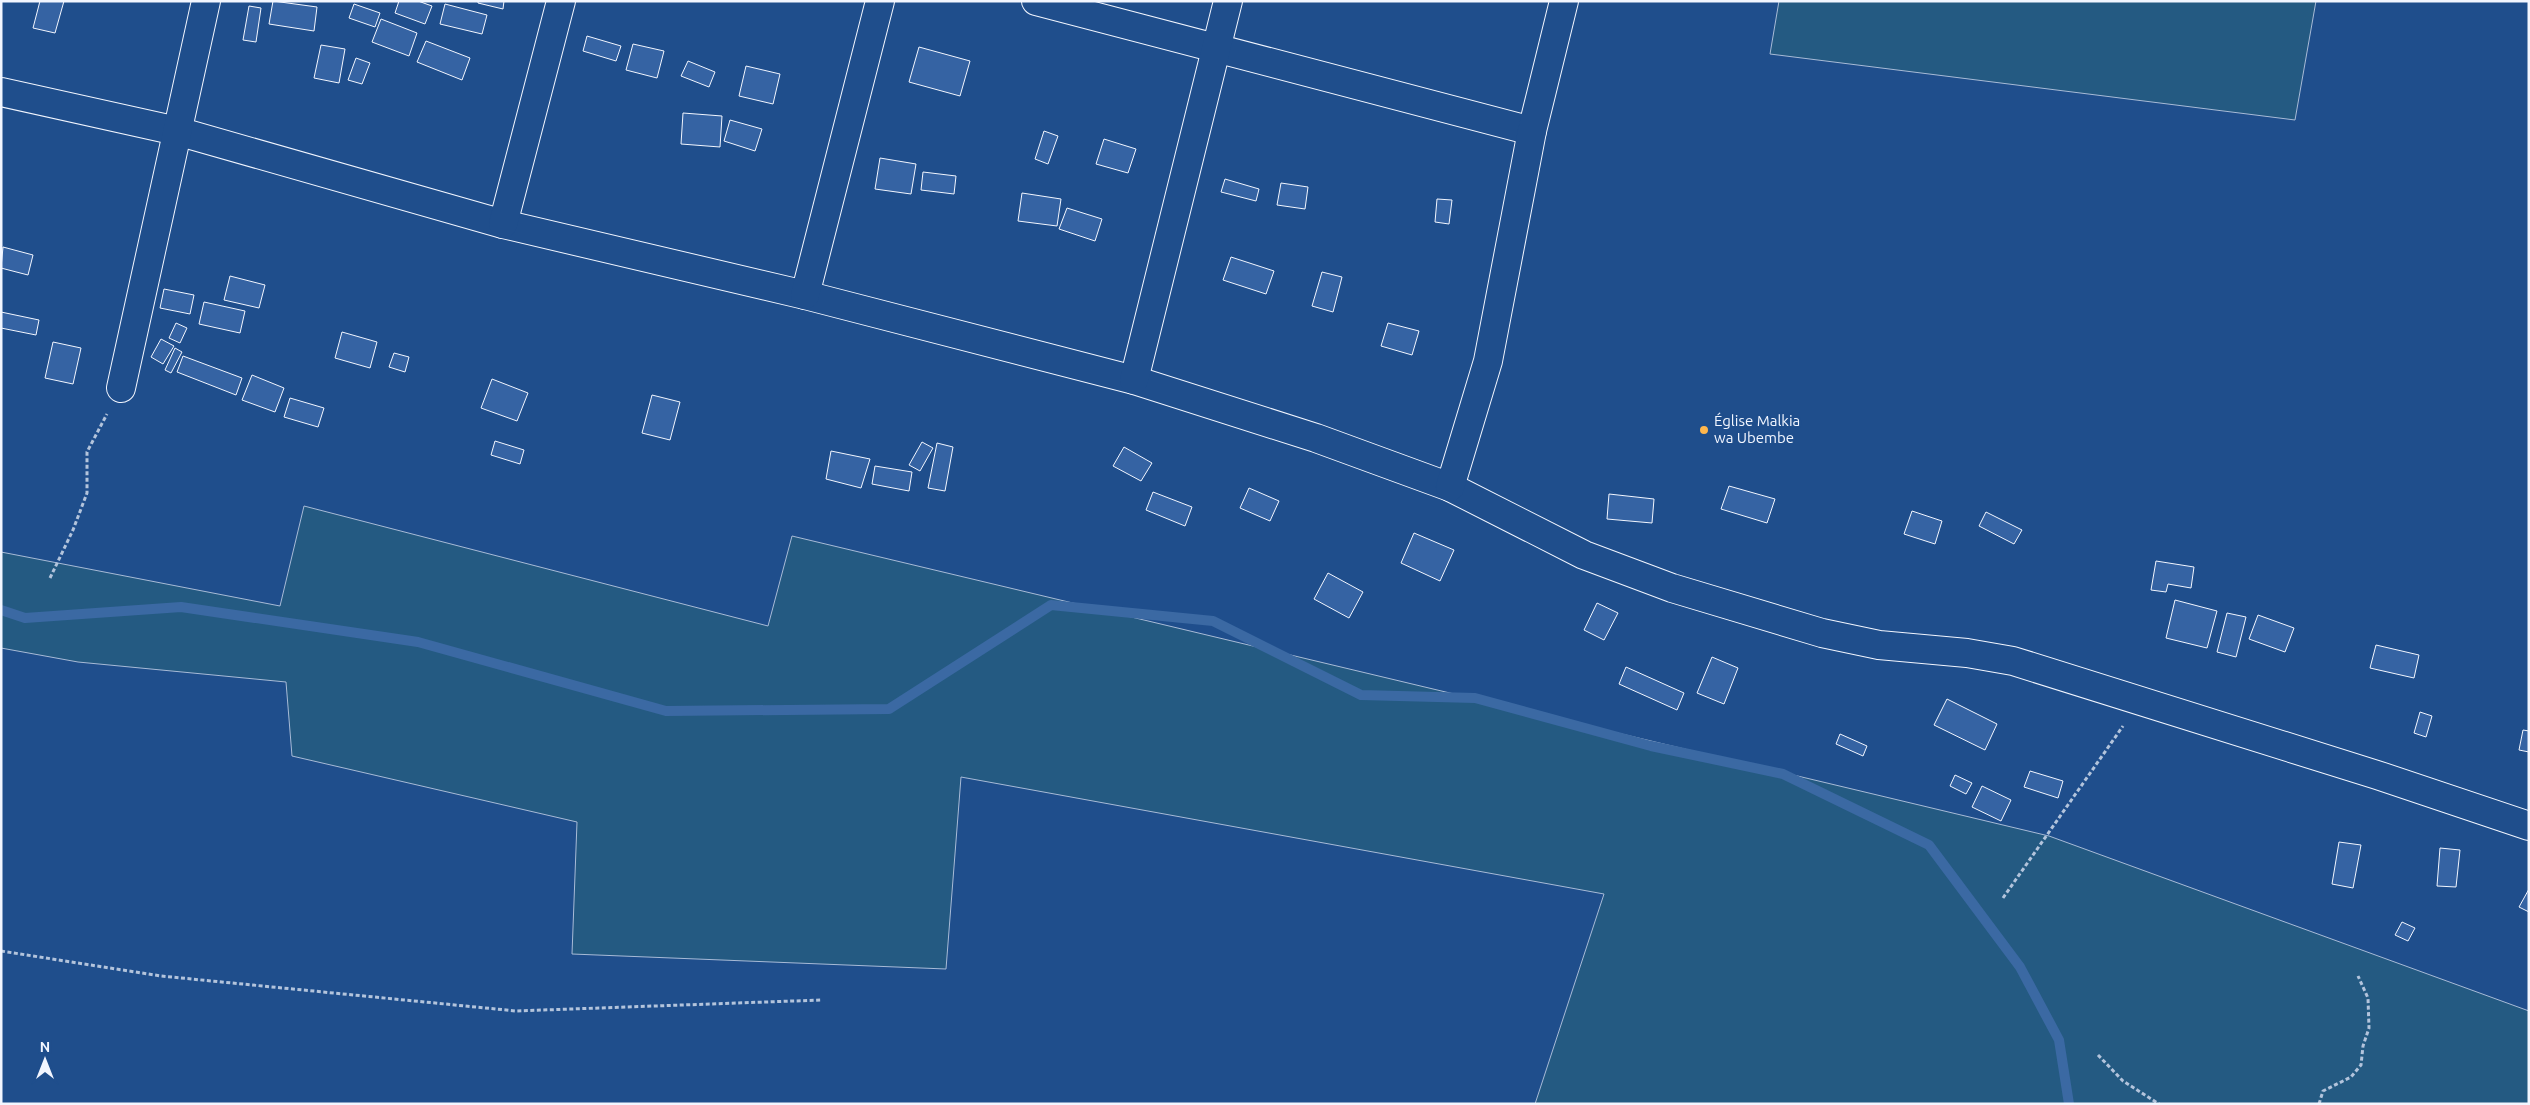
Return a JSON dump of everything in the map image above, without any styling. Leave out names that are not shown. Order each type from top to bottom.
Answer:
[{"type":"street","points":[[121,388],[206,1]]},
{"type":"street","points":[[502,224],[561,1]]},
{"type":"street","points":[[805,295],[880,1]]},
{"type":"street","points":[[1036,1],[1532,131]]},
{"type":"street","points":[[1134,380],[1228,1]]},
{"type":"street","points":[[1450,487],[1488,361],[1532,131],[1564,1]]},
{"type":"street","points":[[1,92],[177,132],[502,224],[805,295],[1134,380],[1316,438],[1450,487],[1584,555],[1672,588],[1822,633],[1879,646],[1967,653],[2013,661],[2529,826]]},
{"type":"path","points":[[50,578],[74,530],[87,493],[87,452],[121,388]]},
{"type":"path","points":[[2003,898],[2140,701]]},
{"type":"path","points":[[1,950],[161,976],[516,1011],[821,1000]]},
{"type":"path","points":[[2320,1104],[2323,1091],[2351,1077],[2361,1066],[2363,1046],[2369,1028],[2368,998],[2358,976]]},
{"type":"path","points":[[2098,1055],[2123,1081],[2159,1104]]},
{"type":"shaded area","points":[[1779,1],[2316,1],[2295,120],[1770,54]]},
{"type":"shaded area","points":[[304,506],[768,626],[792,536],[2049,836],[2529,1011],[2529,1104],[1535,1104],[1604,894],[961,777],[946,969],[572,954],[577,822],[292,756],[286,682],[78,662],[1,648],[1,552],[280,606]]},
{"type":"building","points":[[40,1],[64,1],[55,33],[33,28]]},
{"type":"building","points":[[273,1],[317,7],[314,31],[269,24]]},
{"type":"building","points":[[399,1],[418,1],[432,6],[425,24],[395,13]]},
{"type":"building","points":[[478,1],[504,1],[503,9],[478,3]]},
{"type":"building","points":[[354,4],[380,13],[375,27],[349,18]]},
{"type":"building","points":[[445,4],[487,15],[482,34],[440,24]]},
{"type":"building","points":[[249,6],[261,8],[256,42],[243,40]]},
{"type":"building","points":[[381,19],[417,33],[409,56],[372,42]]},
{"type":"building","points":[[587,36],[621,46],[616,61],[583,51]]},
{"type":"building","points":[[426,41],[470,58],[462,80],[417,62]]},
{"type":"building","points":[[633,44],[664,51],[657,78],[626,70]]},
{"type":"building","points":[[321,45],[345,49],[339,83],[314,78]]},
{"type":"building","points":[[919,47],[970,61],[960,96],[909,82]]},
{"type":"building","points":[[356,58],[370,63],[362,84],[348,80]]},
{"type":"building","points":[[688,61],[715,72],[709,87],[681,76]]},
{"type":"building","points":[[746,66],[780,74],[773,104],[739,96]]},
{"type":"building","points":[[683,113],[722,116],[720,147],[681,144]]},
{"type":"building","points":[[730,120],[762,129],[755,151],[724,141]]},
{"type":"building","points":[[1044,131],[1058,136],[1048,164],[1035,159]]},
{"type":"building","points":[[1104,139],[1136,149],[1128,173],[1096,164]]},
{"type":"building","points":[[880,158],[916,164],[911,194],[875,189]]},
{"type":"building","points":[[923,172],[956,176],[954,194],[921,190]]},
{"type":"building","points":[[1225,179],[1259,189],[1256,201],[1221,192]]},
{"type":"building","points":[[1281,183],[1308,187],[1305,209],[1277,205]]},
{"type":"building","points":[[1022,193],[1061,199],[1057,226],[1018,221]]},
{"type":"building","points":[[1437,199],[1452,200],[1449,224],[1435,222]]},
{"type":"building","points":[[1067,208],[1102,219],[1095,241],[1059,229]]},
{"type":"building","points":[[3,247],[33,255],[28,275],[1,268]]},
{"type":"building","points":[[1231,257],[1274,271],[1266,294],[1223,280]]},
{"type":"building","points":[[1322,272],[1342,277],[1333,312],[1312,306]]},
{"type":"building","points":[[230,276],[265,285],[259,308],[224,300]]},
{"type":"building","points":[[164,289],[194,295],[190,314],[160,308]]},
{"type":"building","points":[[204,302],[245,311],[240,333],[199,324]]},
{"type":"building","points":[[1,312],[39,320],[36,335],[1,328]]},
{"type":"building","points":[[176,323],[187,328],[180,343],[169,338]]},
{"type":"building","points":[[1388,323],[1419,331],[1412,355],[1381,346]]},
{"type":"building","points":[[342,332],[377,342],[370,368],[335,358]]},
{"type":"building","points":[[161,339],[174,346],[163,364],[151,357]]},
{"type":"building","points":[[53,342],[81,348],[73,384],[45,378]]},
{"type":"building","points":[[175,348],[182,352],[171,373],[165,370]]},
{"type":"building","points":[[394,353],[409,357],[405,372],[389,367]]},
{"type":"building","points":[[183,356],[242,378],[236,395],[177,372]]},
{"type":"building","points":[[252,375],[284,388],[275,412],[242,400]]},
{"type":"building","points":[[492,379],[528,393],[517,421],[481,408]]},
{"type":"building","points":[[652,395],[680,402],[670,440],[642,433]]},
{"type":"building","points":[[290,398],[324,408],[318,427],[284,417]]},
{"type":"building","points":[[495,441],[524,450],[520,464],[491,455]]},
{"type":"building","points":[[922,442],[933,448],[920,471],[909,465]]},
{"type":"building","points":[[937,443],[953,447],[945,491],[928,488]]},
{"type":"building","points":[[1124,447],[1152,463],[1141,481],[1113,466]]},
{"type":"building","points":[[831,451],[870,459],[861,488],[826,479]]},
{"type":"building","points":[[875,466],[912,472],[909,491],[872,484]]},
{"type":"building","points":[[1729,486],[1775,499],[1767,523],[1721,509]]},
{"type":"building","points":[[1249,488],[1279,501],[1270,521],[1240,508]]},
{"type":"building","points":[[1153,492],[1192,507],[1185,526],[1146,510]]},
{"type":"building","points":[[1609,494],[1654,499],[1652,523],[1607,519]]},
{"type":"building","points":[[1912,511],[1942,521],[1935,544],[1904,534]]},
{"type":"building","points":[[1986,512],[2022,530],[2014,544],[1979,526]]},
{"type":"building","points":[[1414,533],[1454,550],[1440,581],[1401,563]]},
{"type":"building","points":[[2156,561],[2194,567],[2191,588],[2168,584],[2166,592],[2151,590]]},
{"type":"building","points":[[1328,573],[1363,592],[1349,618],[1314,599]]},
{"type":"building","points":[[2175,600],[2217,611],[2207,648],[2166,638]]},
{"type":"building","points":[[1597,603],[1618,613],[1604,640],[1584,630]]},
{"type":"building","points":[[2227,613],[2246,617],[2236,657],[2217,652]]},
{"type":"building","points":[[2258,615],[2294,628],[2285,652],[2249,639]]},
{"type":"building","points":[[2376,645],[2419,655],[2414,678],[2370,668]]},
{"type":"building","points":[[1712,657],[1738,668],[1724,704],[1697,693]]},
{"type":"building","points":[[1626,667],[1684,693],[1677,710],[1619,684]]},
{"type":"building","points":[[1947,699],[1997,724],[1985,750],[1934,725]]},
{"type":"building","points":[[2420,712],[2432,716],[2426,737],[2414,733]]},
{"type":"building","points":[[2523,730],[2529,731],[2529,752],[2519,750]]},
{"type":"building","points":[[1840,734],[1867,746],[1863,756],[1836,744]]},
{"type":"building","points":[[2030,771],[2063,781],[2058,798],[2024,787]]},
{"type":"building","points":[[1955,775],[1972,783],[1966,794],[1950,786]]},
{"type":"building","points":[[1982,786],[2011,800],[2001,821],[1972,807]]},
{"type":"building","points":[[2339,842],[2361,845],[2353,888],[2332,884]]},
{"type":"building","points":[[2440,848],[2460,850],[2456,887],[2437,886]]},
{"type":"building","points":[[2529,889],[2529,912],[2519,907]]},
{"type":"building","points":[[2402,922],[2415,928],[2408,941],[2395,935]]},
{"type":"waterway","points":[[1,610],[25,618],[181,607],[418,642],[666,711],[889,709],[1051,605],[1213,621],[1361,695],[1475,698],[1651,746],[1783,774],[1929,845],[2020,967],[2059,1040],[2069,1104]]},
{"type":"place","name":"Église Malkia wa Ubembe","points":[[1704,430]]}]
